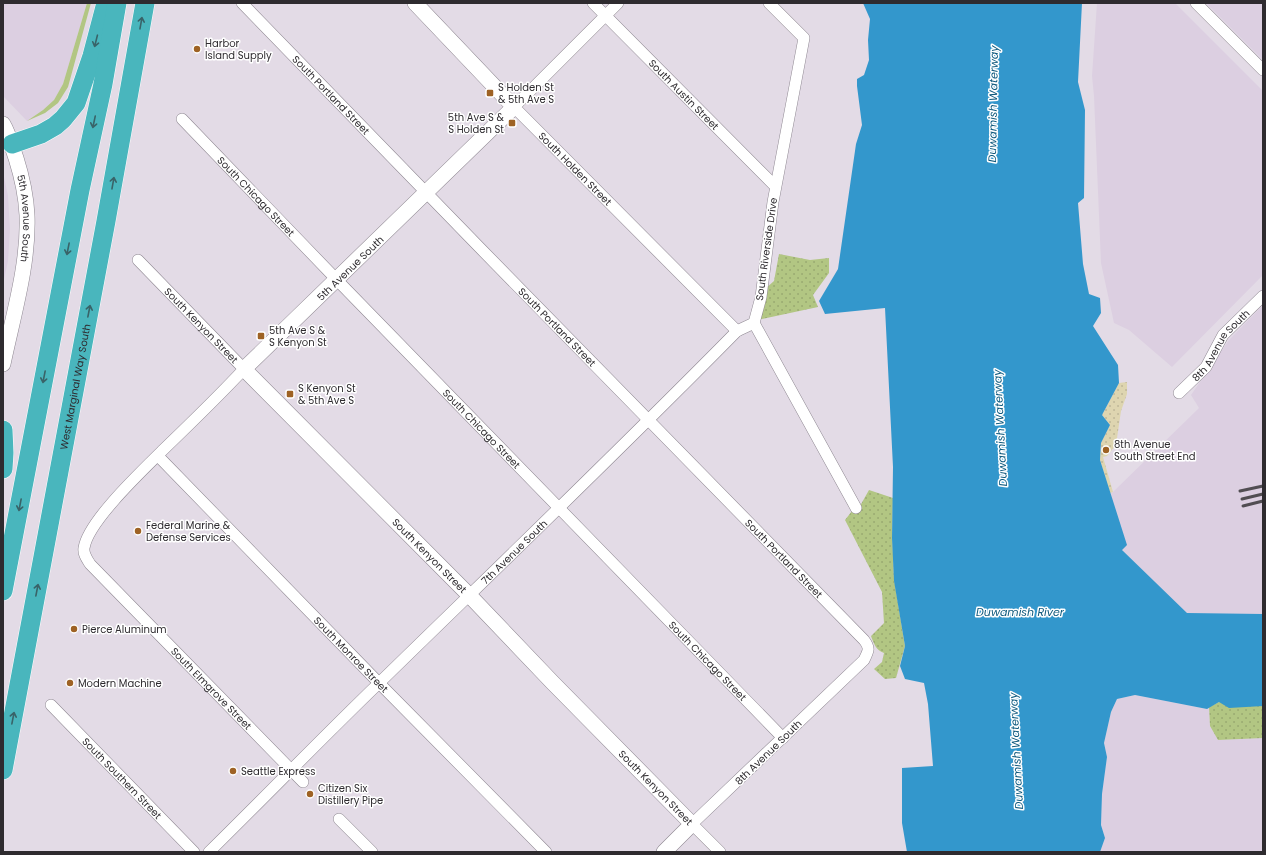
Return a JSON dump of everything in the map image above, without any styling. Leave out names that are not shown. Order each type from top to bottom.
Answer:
[{"type":"highway","points":[[12,144],[41,134],[55,126],[76,103],[92,56],[106,3]]},
{"type":"highway","points":[[3,591],[75,213],[103,84],[117,3]]},
{"type":"highway","name":"West Marginal Way South","points":[[3,770],[106,221],[145,3]]},
{"type":"highway","points":[[3,430],[3,469]]},
{"type":"street","name":"South Portland Street","points":[[242,3],[864,640],[868,645],[869,651]]},
{"type":"street","name":"South Holden Street","points":[[416,3],[514,107],[737,331]]},
{"type":"street","name":"South Austin Street","points":[[593,3],[775,186]]},
{"type":"street","name":"5th Avenue South","points":[[88,537],[101,515],[158,456],[244,370],[427,193],[618,3]]},
{"type":"street","name":"South Riverside Drive","points":[[754,323],[761,297],[775,186],[804,38],[770,3]]},
{"type":"street","points":[[1196,3],[1263,70]]},
{"type":"street","name":"South Chicago Street","points":[[182,120],[783,738]]},
{"type":"street","points":[[3,124],[12,144]]},
{"type":"street","name":"5th Avenue South","points":[[3,364],[22,276],[27,215],[23,182],[12,144]]},
{"type":"street","name":"South Kenyon Street","points":[[138,260],[244,370],[470,596],[553,683],[720,852]]},
{"type":"street","name":"8th Avenue South","points":[[1179,393],[1206,367],[1223,336],[1263,296]]},
{"type":"street","points":[[754,323],[856,508]]},
{"type":"street","name":"7th Avenue South","points":[[209,852],[379,683],[470,596],[558,507],[650,420],[737,331],[754,323]]},
{"type":"street","name":"South Monroe Street","points":[[158,456],[546,852]]},
{"type":"street","name":"South Elmgrove Street","points":[[88,537],[84,548],[84,556],[90,564],[303,782]]},
{"type":"street","name":"8th Avenue South","points":[[664,852],[864,660],[869,651]]},
{"type":"street","name":"South Southern Street","points":[[51,705],[194,852]]},
{"type":"street","points":[[339,819],[372,852]]},
{"type":"shaded area","points":[[3,3],[87,3],[63,84],[54,100],[27,121],[3,96]]},
{"type":"shaded area","points":[[1097,3],[1175,3],[1263,91],[1263,275],[1172,367],[1129,330],[1114,323],[1101,263],[1092,76]]},
{"type":"shaded area","points":[[1206,3],[1263,3],[1263,60]]},
{"type":"shaded area","points":[[3,172],[8,196],[10,229],[8,261],[3,284]]},
{"type":"shaded area","points":[[1263,305],[1263,614],[1187,614],[1122,550],[1111,493],[1199,408],[1191,395],[1229,340]]},
{"type":"shaded area","points":[[1135,695],[1207,709],[1209,707],[1210,726],[1218,740],[1263,738],[1263,852],[1100,852],[1105,838],[1101,825],[1102,794],[1107,757],[1104,743],[1111,712],[1117,699]]},
{"type":"green space","points":[[87,3],[91,3],[68,87],[58,103],[45,113],[27,121],[54,100],[63,84]]},
{"type":"green space","points":[[779,254],[810,260],[829,258],[829,273],[813,295],[818,307],[757,320],[765,289],[774,281]]},
{"type":"green space","points":[[869,490],[893,498],[892,530],[894,579],[905,646],[896,678],[885,679],[874,669],[882,662],[884,653],[877,648],[871,636],[884,623],[882,592],[845,520],[852,511],[860,506]]},
{"type":"green space","points":[[1219,702],[1263,706],[1263,738],[1218,740],[1210,726],[1209,707]]},
{"type":"sand","name":"8th Avenue South Street End","points":[[1127,382],[1127,394],[1121,411],[1116,445],[1107,456],[1103,457],[1113,492],[1110,493],[1100,460],[1101,443],[1110,425],[1102,415],[1119,383]]},
{"type":"water","name":"Duwamish River","points":[[863,3],[1082,3],[1078,82],[1085,110],[1084,198],[1078,203],[1083,264],[1089,294],[1100,298],[1101,313],[1093,326],[1118,365],[1119,383],[1102,415],[1110,425],[1101,443],[1100,460],[1127,545],[1122,550],[1187,613],[1263,614],[1263,706],[1229,708],[1219,702],[1207,709],[1135,695],[1117,699],[1111,712],[1104,743],[1107,757],[1102,794],[1101,825],[1105,838],[1100,852],[907,852],[902,823],[902,768],[933,766],[928,704],[924,683],[905,679],[900,666],[905,646],[894,581],[892,538],[893,467],[885,308],[825,314],[819,301],[838,269],[856,144],[862,125],[857,79],[864,75],[869,60],[868,40],[870,19]]},
{"type":"railway","points":[[1240,491],[1263,486]]},
{"type":"railway","points":[[1242,499],[1263,494]]},
{"type":"railway","points":[[1243,506],[1263,501]]},
{"type":"place","name":"Harbor Island Supply","points":[[197,49]]},
{"type":"place","name":"S Holden St & 5th Ave S","points":[[490,93]]},
{"type":"place","name":"5th Ave S & S Holden St","points":[[512,123]]},
{"type":"place","name":"5th Ave S & S Kenyon St","points":[[261,336]]},
{"type":"place","name":"S Kenyon St & 5th Ave S","points":[[290,394]]},
{"type":"place","name":"8th Avenue South Street End","points":[[1106,450]]},
{"type":"place","name":"Federal Marine & Defense Services","points":[[138,531]]},
{"type":"place","name":"Pierce Aluminum","points":[[74,629]]},
{"type":"place","name":"Modern Machine","points":[[70,683]]},
{"type":"place","name":"Seattle Express","points":[[233,771]]},
{"type":"place","name":"Citizen Six Distillery Pipe","points":[[310,794]]},
{"type":"water label","name":"Duwamish Waterway","points":[[993,104]]},
{"type":"water label","name":"Duwamish Waterway","points":[[1000,428]]},
{"type":"water label","name":"Duwamish Waterway","points":[[1016,751]]}]
